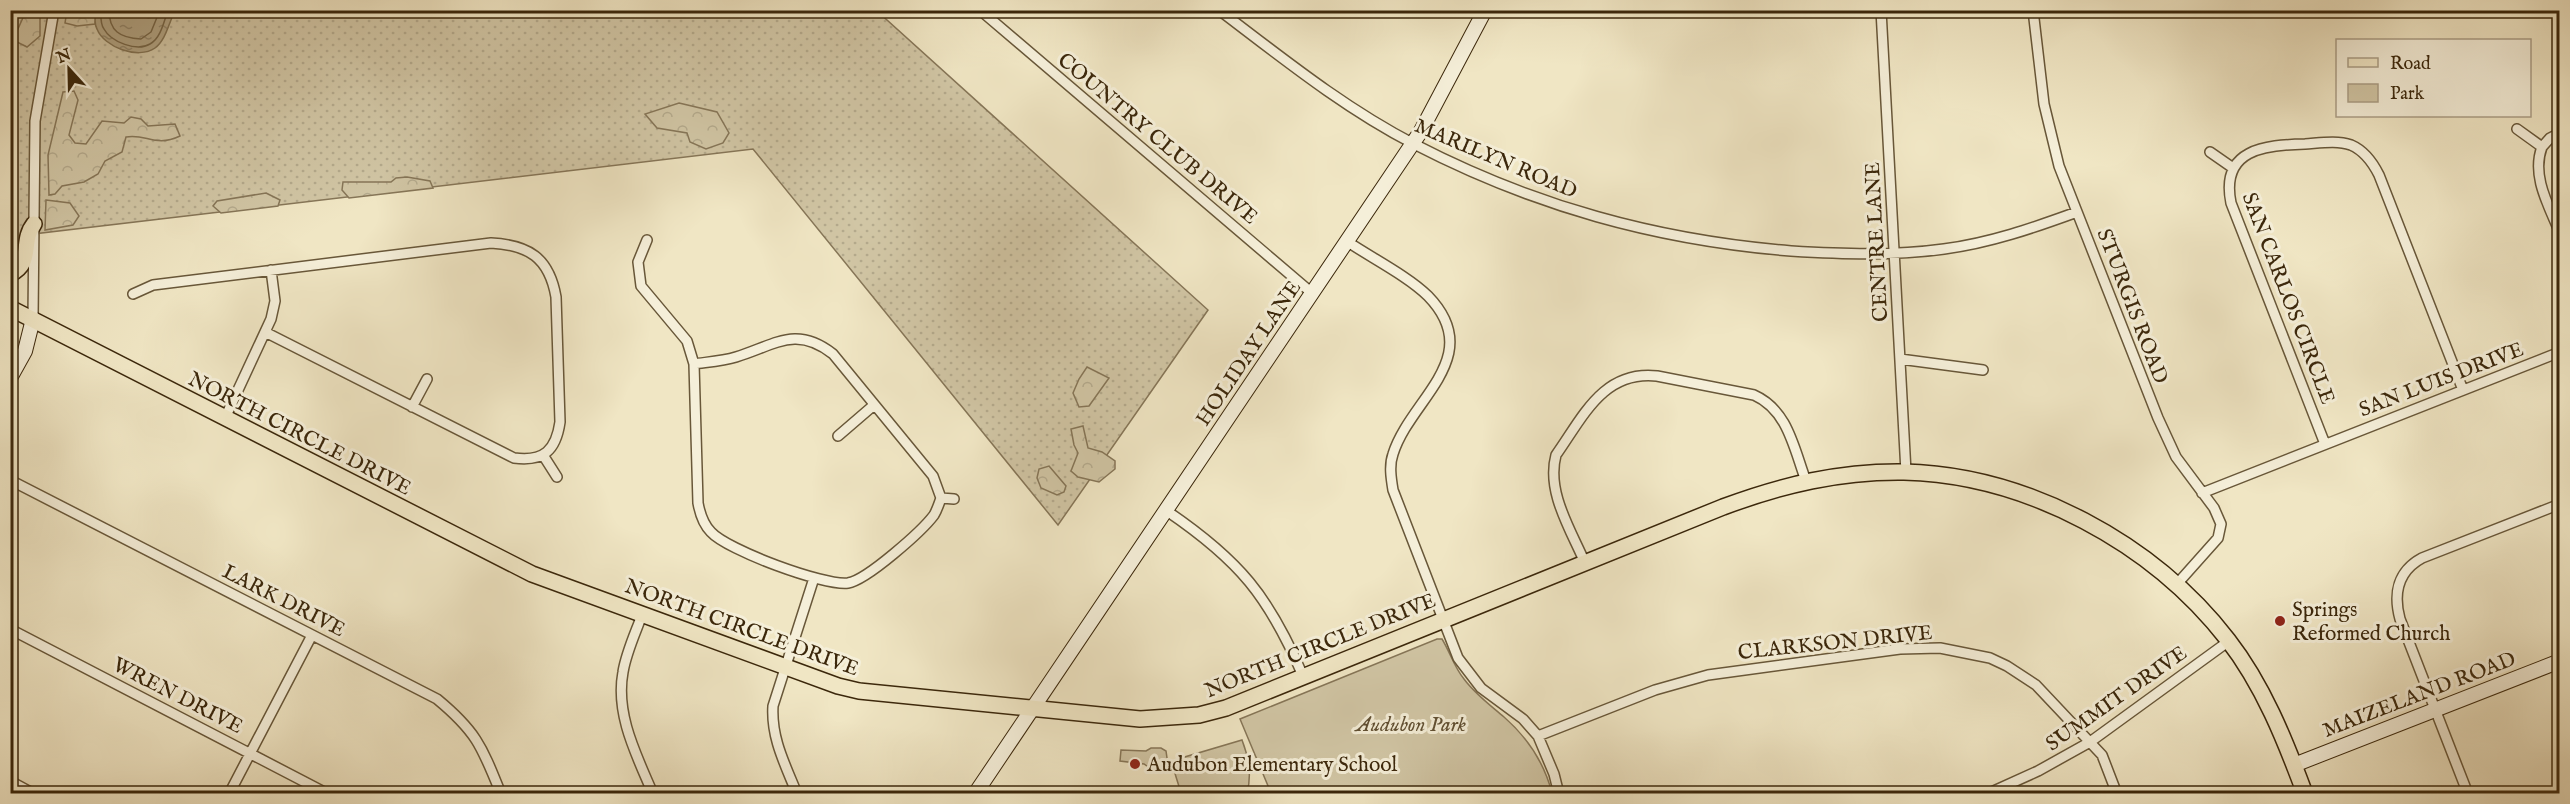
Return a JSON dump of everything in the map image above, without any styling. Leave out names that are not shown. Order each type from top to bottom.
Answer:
[{"type":"main road","points":[[10,274],[22,266],[26,259],[27,231],[34,224]]},
{"type":"main road","name":"NORTH CIRCLE DRIVE","points":[[10,308],[532,574],[786,667],[863,692],[1033,710],[1140,719],[1170,719],[1199,715],[1226,708],[1760,493],[1806,481],[1845,475],[1906,472],[1978,482],[2019,494],[2076,516],[2102,530],[2158,567],[2177,584],[2229,641],[2260,690],[2305,794]]},
{"type":"street","points":[[10,378],[25,351],[33,319],[35,121],[54,10]]},
{"type":"street","name":"COUNTRY CLUB DRIVE","points":[[980,10],[1313,294]]},
{"type":"street","name":"MARILYN ROAD","points":[[1219,10],[1328,91],[1413,144],[1523,193],[1621,225],[1697,241],[1740,246],[1822,253],[1895,252],[1942,250],[1991,241],[2078,212]]},
{"type":"street","name":"HOLIDAY LANE","points":[[975,794],[1413,144],[1485,10]]},
{"type":"street","name":"CENTRE LANE","points":[[1881,10],[1906,472]]},
{"type":"street","name":"STURGIS ROAD","points":[[2033,10],[2048,126],[2059,166],[2157,418],[2176,457],[2218,515],[2221,530],[2212,547],[2177,584]]},
{"type":"street","points":[[2517,129],[2542,147]]},
{"type":"street","points":[[2559,133],[2550,138],[2542,147],[2538,158],[2539,177],[2559,233]]},
{"type":"street","name":"SAN CARLOS CIRCLE","points":[[2325,444],[2228,191],[2233,168],[2253,150],[2269,145],[2336,142],[2350,145],[2368,157],[2379,175],[2463,390]]},
{"type":"street","points":[[2210,152],[2233,168]]},
{"type":"street","points":[[647,240],[638,262],[641,286],[687,341],[694,364],[698,503],[704,524],[717,538],[727,545],[814,578],[849,583],[870,574],[929,521],[941,498],[933,476],[833,354],[810,340],[789,339],[737,356],[694,364]]},
{"type":"street","points":[[1348,242],[1426,294],[1442,313],[1447,324],[1450,348],[1447,360],[1435,386],[1397,445],[1393,454],[1390,477],[1399,508],[1458,658],[1481,688],[1523,719],[1538,736],[1549,759],[1559,794]]},
{"type":"street","points":[[133,294],[153,285],[271,270],[490,243],[515,246],[535,255],[549,274],[556,297],[560,422],[556,442],[543,455],[534,459],[514,458],[267,333]]},
{"type":"street","points":[[225,418],[267,333],[275,301],[271,270]]},
{"type":"street","name":"SAN LUIS DRIVE","points":[[2202,493],[2559,352]]},
{"type":"street","points":[[1900,359],[1983,370]]},
{"type":"street","points":[[1585,563],[1557,498],[1553,465],[1556,455],[1602,392],[1624,378],[1657,376],[1754,395],[1765,400],[1785,422],[1806,481]]},
{"type":"street","points":[[412,407],[427,379]]},
{"type":"street","points":[[838,436],[874,405]]},
{"type":"street","points":[[543,455],[557,477]]},
{"type":"street","name":"LARK DRIVE","points":[[10,480],[437,699],[469,728],[480,744],[501,794]]},
{"type":"street","points":[[941,498],[954,499]]},
{"type":"street","points":[[2468,794],[2397,608],[2397,586],[2414,562],[2559,504]]},
{"type":"street","points":[[1167,511],[1209,541],[1252,584],[1283,630],[1303,676]]},
{"type":"street","points":[[797,794],[775,739],[772,723],[773,706],[814,578]]},
{"type":"street","points":[[642,615],[625,665],[622,695],[624,717],[630,738],[653,794]]},
{"type":"street","name":"WREN DRIVE","points":[[10,629],[328,794]]},
{"type":"street","points":[[229,794],[312,635]]},
{"type":"street","name":"SUMMIT DRIVE","points":[[1987,794],[2038,771],[2090,742],[2229,641]]},
{"type":"street","name":"CLARKSON DRIVE","points":[[1538,736],[1655,690],[1691,679],[1889,650],[1926,647],[1974,653],[2007,666],[2048,695],[2102,755],[2117,794]]},
{"type":"street","name":"MAIZELAND ROAD","points":[[2294,765],[2559,662]]},
{"type":"street","points":[[10,781],[34,794]]},
{"type":"green space","points":[[10,11],[877,11],[1208,310],[1058,525],[753,149],[25,235],[23,254],[11,258]]},
{"type":"green space","points":[[26,11],[40,11],[40,36],[27,47],[13,40]]},
{"type":"green space","points":[[67,11],[96,11],[95,24],[77,26],[65,23]]},
{"type":"green space","points":[[74,91],[78,100],[69,135],[75,143],[86,144],[102,121],[124,123],[131,117],[141,119],[148,126],[175,124],[180,136],[164,141],[126,137],[122,152],[105,161],[98,174],[84,182],[62,186],[55,194],[49,195],[48,155],[63,92]]},
{"type":"green space","points":[[679,103],[717,112],[729,133],[723,143],[706,149],[690,142],[687,133],[657,128],[645,114]]},
{"type":"green space","points":[[407,177],[430,181],[433,188],[349,198],[342,190],[343,182],[391,182],[396,178]]},
{"type":"green space","points":[[266,193],[280,200],[278,206],[221,213],[213,206],[217,201]]},
{"type":"green space","points":[[46,200],[70,203],[79,216],[73,225],[45,230]]},
{"type":"green space","points":[[1087,367],[1109,378],[1089,406],[1079,407],[1073,393]]},
{"type":"green space","points":[[1083,426],[1088,448],[1102,452],[1115,461],[1115,469],[1099,482],[1078,477],[1071,471],[1078,453],[1071,429]]},
{"type":"green space","points":[[1049,466],[1066,486],[1064,492],[1057,495],[1041,488],[1037,478],[1039,469]]},
{"type":"green space","name":"Audubon Park","points":[[1437,639],[1442,639],[1457,670],[1468,684],[1528,742],[1540,761],[1552,793],[1271,793],[1240,719]]},
{"type":"green space","points":[[1242,740],[1249,766],[1247,793],[1181,793],[1173,767],[1178,759]]},
{"type":"green space","points":[[1151,748],[1161,748],[1166,751],[1168,765],[1164,767],[1147,766],[1120,761],[1121,750],[1146,751]]},
{"type":"water","points":[[96,10],[175,11],[159,45],[140,53],[122,50],[107,41],[96,27]]},
{"type":"place","name":"Springs Reformed Church","points":[[2280,621]]},
{"type":"place","name":"Audubon Elementary School","points":[[1135,764]]}]
